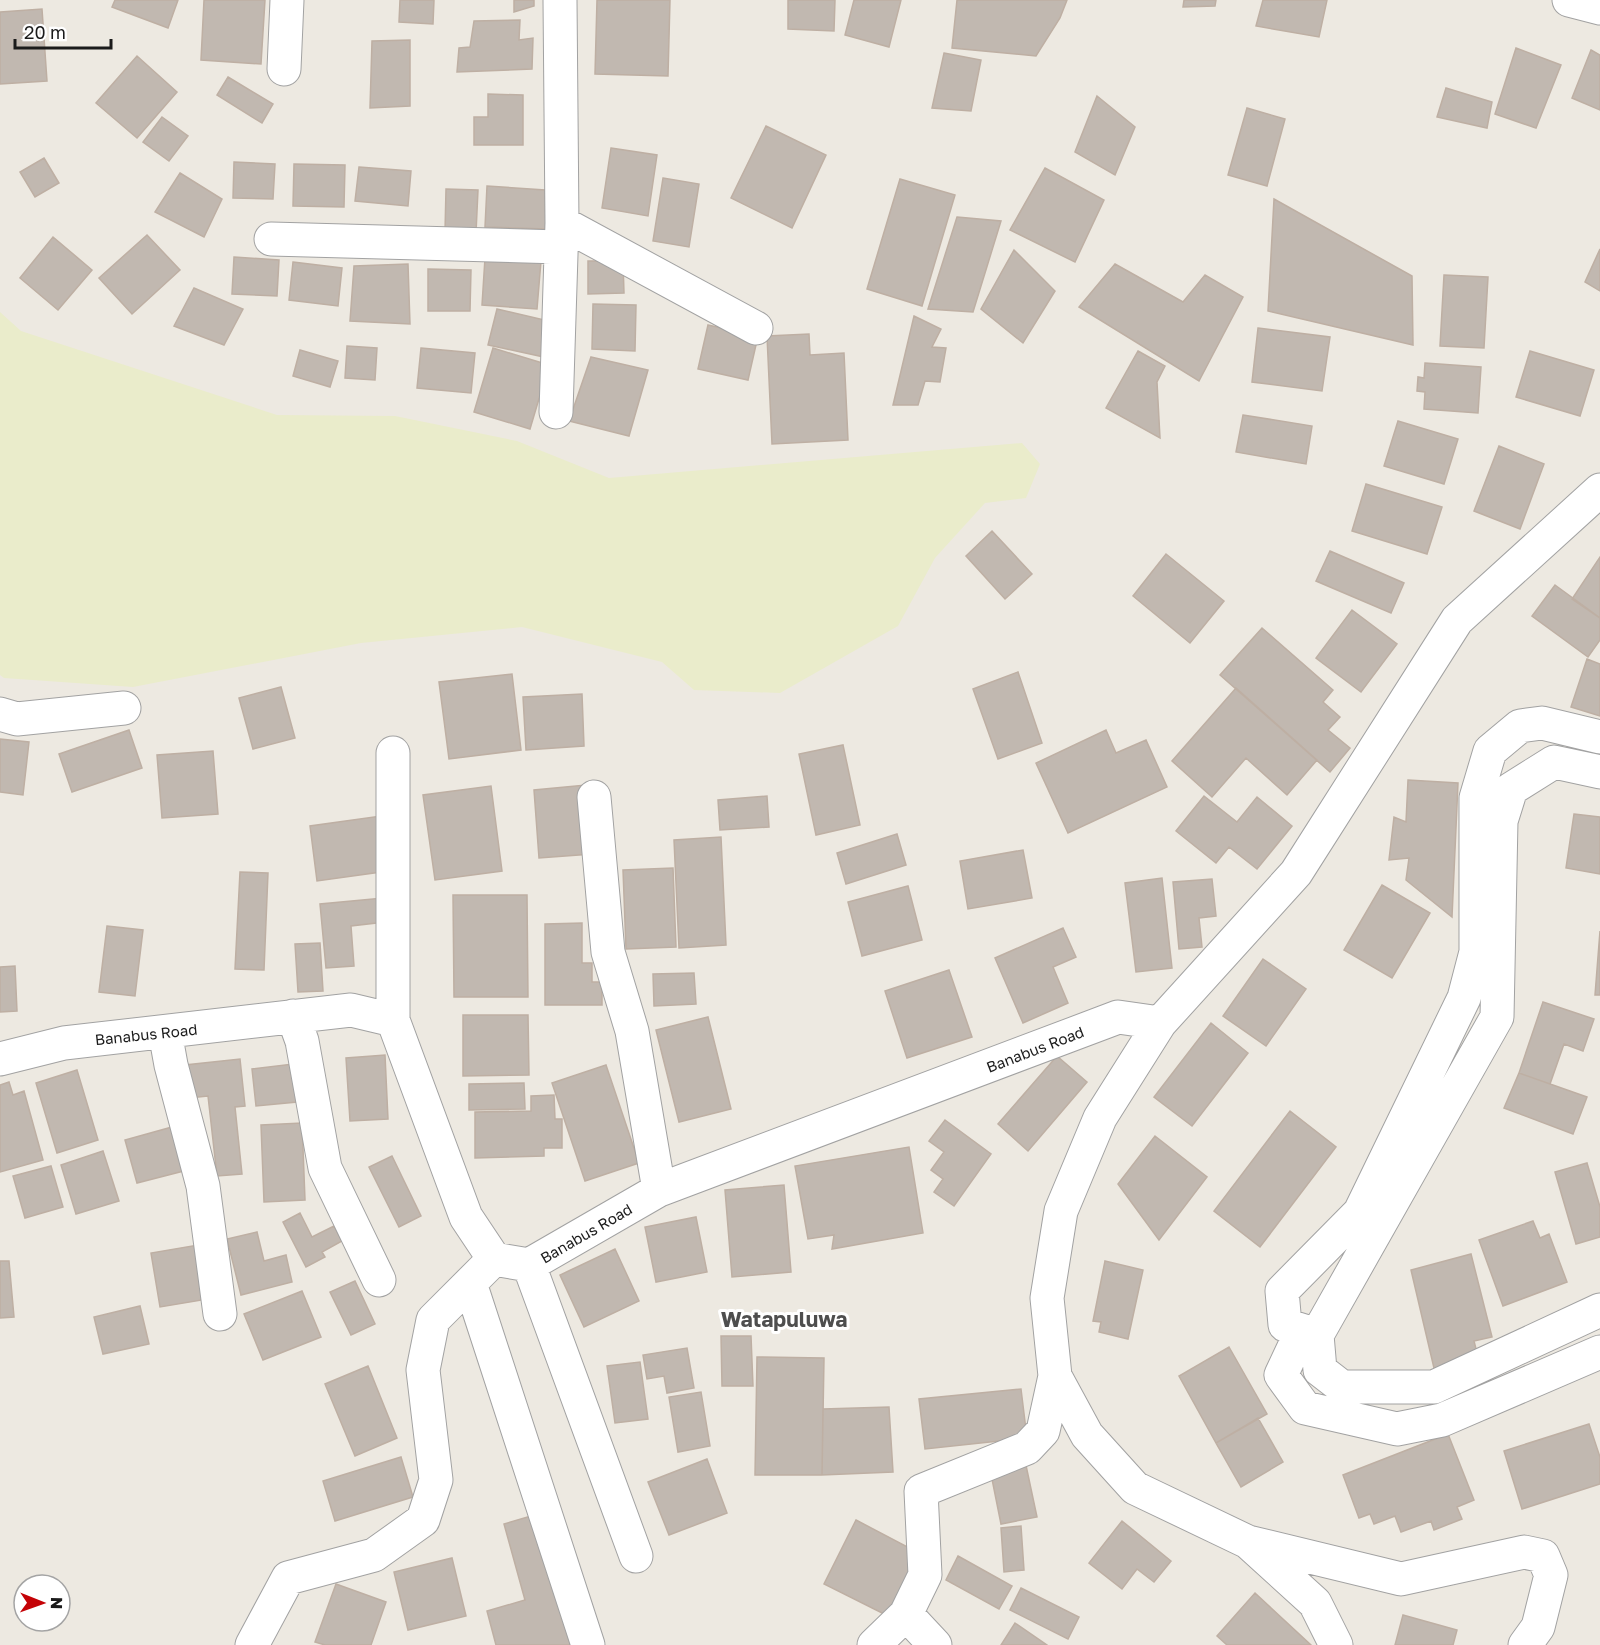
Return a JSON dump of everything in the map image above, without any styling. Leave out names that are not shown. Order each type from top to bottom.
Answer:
[{"type":"street","points":[[284,69],[287,0]]},
{"type":"street","points":[[556,412],[561,235],[560,0]]},
{"type":"street","points":[[1569,0],[1600,8]]},
{"type":"street","points":[[272,239],[561,235],[756,328]]},
{"type":"street","points":[[874,1645],[906,1614],[926,1575],[921,1491],[1027,1448],[1043,1431],[1055,1376],[1047,1298],[1062,1211],[1101,1118],[1160,1023],[1296,873],[1457,620],[1600,490]]},
{"type":"street","points":[[0,714],[16,719],[124,708]]},
{"type":"street","points":[[1317,1335],[1285,1325],[1282,1291],[1360,1212],[1464,998],[1476,952],[1476,798],[1490,751],[1520,726],[1542,723],[1600,737]]},
{"type":"street","points":[[252,1645],[288,1578],[374,1555],[423,1520],[436,1480],[423,1370],[433,1320],[494,1260],[466,1217],[393,1020],[393,753]]},
{"type":"street","points":[[1600,772],[1554,762],[1511,789],[1501,821],[1497,1017],[1317,1335],[1320,1370],[1342,1387],[1434,1387],[1600,1310]]},
{"type":"street","points":[[594,797],[608,952],[632,1031],[659,1190]]},
{"type":"street","name":"Banabus Road","points":[[0,1059],[64,1042],[351,1010],[393,1020]]},
{"type":"street","points":[[293,1016],[302,1041],[325,1168],[379,1280]]},
{"type":"street","name":"Banabus Road","points":[[494,1260],[530,1265],[659,1190],[1118,1017],[1160,1023]]},
{"type":"street","points":[[165,1032],[171,1065],[203,1186],[220,1314]]},
{"type":"street","points":[[530,1265],[636,1556]]},
{"type":"street","points":[[470,1282],[588,1645]]},
{"type":"street","points":[[1317,1335],[1296,1343],[1281,1375],[1305,1408],[1397,1429],[1442,1420],[1600,1352]]},
{"type":"street","points":[[1055,1376],[1087,1435],[1135,1488],[1248,1542],[1401,1579],[1524,1552],[1543,1557],[1551,1575],[1538,1627],[1526,1645]]},
{"type":"street","points":[[1248,1542],[1315,1603],[1336,1645]]},
{"type":"street","points":[[906,1614],[935,1645]]},
{"type":"green space","points":[[0,312],[21,331],[277,415],[395,416],[517,441],[609,478],[1022,443],[1040,464],[1026,498],[985,503],[935,558],[898,626],[780,693],[694,690],[662,662],[522,627],[361,643],[133,687],[4,678],[0,675]]},
{"type":"building","points":[[115,0],[178,0],[168,28],[112,7]]},
{"type":"building","points":[[204,0],[265,0],[261,64],[201,60]]},
{"type":"building","points":[[400,0],[434,0],[433,24],[399,22]]},
{"type":"building","points":[[514,0],[534,0],[534,6],[514,12]]},
{"type":"building","points":[[597,0],[670,0],[668,76],[595,74]]},
{"type":"building","points":[[788,0],[835,0],[834,31],[788,29]]},
{"type":"building","points":[[854,0],[901,0],[889,47],[845,35]]},
{"type":"building","points":[[957,0],[1067,0],[1060,18],[1036,56],[952,48]]},
{"type":"building","points":[[1184,0],[1216,0],[1215,6],[1183,7]]},
{"type":"building","points":[[1263,0],[1327,0],[1319,37],[1256,26]]},
{"type":"building","points":[[42,9],[47,81],[0,84],[0,12]]},
{"type":"building","points":[[520,20],[519,40],[533,38],[532,69],[457,72],[459,48],[470,47],[474,21]]},
{"type":"building","points":[[410,40],[410,106],[370,108],[372,41]]},
{"type":"building","points":[[1516,48],[1561,65],[1536,128],[1495,114]]},
{"type":"building","points":[[1591,50],[1600,55],[1600,110],[1572,98]]},
{"type":"building","points":[[944,53],[981,60],[971,111],[932,108]]},
{"type":"building","points":[[137,56],[177,92],[137,138],[96,103]]},
{"type":"building","points":[[228,77],[273,104],[262,123],[217,95]]},
{"type":"building","points":[[1446,88],[1492,102],[1487,128],[1437,117]]},
{"type":"building","points":[[488,94],[523,95],[523,145],[474,145],[474,117],[488,117]]},
{"type":"building","points":[[1097,96],[1135,127],[1115,175],[1075,152]]},
{"type":"building","points":[[1247,108],[1285,119],[1267,186],[1228,175]]},
{"type":"building","points":[[162,117],[188,136],[169,161],[143,142]]},
{"type":"building","points":[[766,126],[826,155],[792,228],[731,198]]},
{"type":"building","points":[[611,148],[657,155],[648,216],[602,208]]},
{"type":"building","points":[[44,158],[59,183],[35,197],[20,172]]},
{"type":"building","points":[[234,162],[275,164],[273,199],[233,198]]},
{"type":"building","points":[[294,164],[345,165],[344,207],[293,206]]},
{"type":"building","points":[[359,167],[411,171],[408,206],[355,201]]},
{"type":"building","points":[[1045,168],[1104,200],[1075,262],[1010,230]]},
{"type":"building","points":[[180,173],[222,199],[204,237],[155,212]]},
{"type":"building","points":[[663,178],[699,184],[689,247],[653,241]]},
{"type":"building","points":[[900,179],[955,195],[922,306],[867,289]]},
{"type":"building","points":[[487,186],[545,190],[546,229],[485,227]]},
{"type":"building","points":[[446,189],[478,190],[476,233],[445,232]]},
{"type":"building","points":[[1274,199],[1412,276],[1413,345],[1268,311]]},
{"type":"building","points":[[957,217],[1001,221],[973,312],[928,309]]},
{"type":"building","points":[[147,235],[180,270],[132,314],[99,278]]},
{"type":"building","points":[[53,237],[92,270],[58,310],[20,278]]},
{"type":"building","points":[[1600,249],[1600,291],[1585,282]]},
{"type":"building","points":[[1014,250],[1055,291],[1023,343],[981,309]]},
{"type":"building","points":[[234,257],[279,260],[277,296],[232,294]]},
{"type":"building","points":[[485,258],[541,261],[537,309],[482,305]]},
{"type":"building","points":[[588,261],[623,261],[624,293],[588,294]]},
{"type":"building","points":[[293,262],[342,268],[338,306],[289,300]]},
{"type":"building","points":[[408,264],[410,324],[350,321],[354,266]]},
{"type":"building","points":[[1115,264],[1183,302],[1205,275],[1243,297],[1199,381],[1079,307]]},
{"type":"building","points":[[428,269],[471,270],[470,311],[428,311]]},
{"type":"building","points":[[1444,275],[1488,277],[1484,348],[1440,346]]},
{"type":"building","points":[[194,288],[243,309],[224,345],[174,326]]},
{"type":"building","points":[[593,304],[636,305],[635,351],[592,349]]},
{"type":"building","points":[[497,309],[553,322],[544,357],[488,345]]},
{"type":"building","points":[[914,316],[941,329],[932,347],[946,348],[940,382],[925,381],[918,405],[893,405]]},
{"type":"building","points":[[708,325],[758,336],[748,380],[698,369]]},
{"type":"building","points":[[1258,328],[1330,337],[1322,391],[1252,382]]},
{"type":"building","points":[[809,334],[810,355],[844,353],[848,440],[772,444],[767,336]]},
{"type":"building","points":[[347,346],[377,348],[375,380],[345,378]]},
{"type":"building","points":[[421,348],[475,353],[471,393],[417,388]]},
{"type":"building","points":[[493,348],[549,365],[530,429],[474,412]]},
{"type":"building","points":[[300,350],[338,361],[330,387],[293,376]]},
{"type":"building","points":[[1138,351],[1165,366],[1157,382],[1160,438],[1106,408]]},
{"type":"building","points":[[1530,351],[1594,370],[1580,416],[1516,397]]},
{"type":"building","points":[[591,357],[648,370],[629,436],[569,421]]},
{"type":"building","points":[[1425,363],[1481,367],[1478,413],[1424,409],[1425,392],[1417,391],[1418,377],[1424,378]]},
{"type":"building","points":[[1243,415],[1312,426],[1306,464],[1236,452]]},
{"type":"building","points":[[1398,421],[1458,439],[1444,484],[1384,466]]},
{"type":"building","points":[[1499,446],[1544,464],[1520,529],[1474,511]]},
{"type":"building","points":[[1366,484],[1442,507],[1427,554],[1352,531]]},
{"type":"building","points":[[992,531],[1032,574],[1005,599],[966,556]]},
{"type":"building","points":[[1330,551],[1404,583],[1391,613],[1316,581]]},
{"type":"building","points":[[1166,554],[1224,601],[1190,643],[1133,596]]},
{"type":"building","points":[[1600,557],[1600,618],[1572,599]]},
{"type":"building","points":[[1555,585],[1600,618],[1600,640],[1588,657],[1532,616]]},
{"type":"building","points":[[1352,610],[1397,644],[1361,692],[1316,658]]},
{"type":"building","points":[[1262,628],[1333,690],[1323,702],[1340,717],[1328,730],[1350,748],[1330,772],[1220,675]]},
{"type":"building","points":[[1587,659],[1600,664],[1600,716],[1571,707]]},
{"type":"building","points":[[1018,672],[1042,743],[998,759],[973,689]]},
{"type":"building","points":[[512,674],[521,750],[449,759],[439,682]]},
{"type":"building","points":[[281,687],[295,738],[253,749],[239,698]]},
{"type":"building","points":[[1236,688],[1317,760],[1287,795],[1246,758],[1212,797],[1172,761]]},
{"type":"building","points":[[582,694],[584,746],[526,750],[523,697]]},
{"type":"building","points":[[129,730],[142,768],[72,792],[59,754]]},
{"type":"building","points":[[1106,730],[1116,753],[1146,740],[1167,787],[1068,833],[1036,763]]},
{"type":"building","points":[[0,739],[29,742],[23,795],[0,792]]},
{"type":"building","points":[[843,745],[860,825],[816,835],[799,754]]},
{"type":"building","points":[[213,751],[218,814],[162,818],[157,755]]},
{"type":"building","points":[[1408,780],[1458,783],[1452,917],[1406,880],[1409,858],[1389,860],[1394,817],[1406,822]]},
{"type":"building","points":[[586,785],[592,854],[539,858],[534,790]]},
{"type":"building","points":[[491,786],[502,871],[435,880],[423,795]]},
{"type":"building","points":[[767,796],[769,827],[720,830],[718,800]]},
{"type":"building","points":[[1204,796],[1237,822],[1257,797],[1292,826],[1257,869],[1229,847],[1216,863],[1176,831]]},
{"type":"building","points":[[1574,814],[1600,817],[1600,874],[1566,868]]},
{"type":"building","points":[[381,816],[388,871],[317,881],[310,826]]},
{"type":"building","points":[[897,834],[906,865],[846,884],[837,853]]},
{"type":"building","points":[[721,837],[726,945],[679,948],[674,840]]},
{"type":"building","points":[[1023,850],[1032,898],[968,909],[960,861]]},
{"type":"building","points":[[673,868],[676,947],[626,949],[623,870]]},
{"type":"building","points":[[240,872],[268,873],[264,970],[235,969]]},
{"type":"building","points":[[1162,878],[1172,968],[1136,972],[1125,883]]},
{"type":"building","points":[[1212,879],[1216,916],[1199,918],[1202,947],[1179,949],[1173,882]]},
{"type":"building","points":[[1382,885],[1430,913],[1392,978],[1344,950]]},
{"type":"building","points":[[908,886],[922,940],[862,956],[848,902]]},
{"type":"building","points":[[453,895],[527,895],[528,997],[454,997]]},
{"type":"building","points":[[383,898],[385,922],[351,926],[354,966],[326,968],[320,904]]},
{"type":"building","points":[[582,923],[582,963],[592,963],[592,982],[602,982],[602,1005],[545,1005],[545,924]]},
{"type":"building","points":[[107,926],[143,930],[135,996],[99,992]]},
{"type":"building","points":[[1063,928],[1076,957],[1053,967],[1068,1003],[1023,1023],[995,958]]},
{"type":"building","points":[[1600,931],[1600,995],[1595,995]]},
{"type":"building","points":[[320,943],[323,991],[298,992],[295,944]]},
{"type":"building","points":[[1263,959],[1306,989],[1266,1046],[1223,1016]]},
{"type":"building","points":[[15,966],[17,1011],[0,1012],[0,967]]},
{"type":"building","points":[[949,970],[972,1037],[907,1058],[885,991]]},
{"type":"building","points":[[694,973],[696,1004],[654,1006],[653,974]]},
{"type":"building","points":[[1543,1002],[1594,1019],[1583,1051],[1564,1044],[1550,1084],[1519,1073]]},
{"type":"building","points":[[463,1015],[528,1015],[529,1075],[463,1076]]},
{"type":"building","points":[[708,1017],[731,1109],[679,1122],[656,1030]]},
{"type":"building","points":[[1211,1023],[1248,1053],[1192,1126],[1154,1097]]},
{"type":"building","points":[[385,1055],[388,1119],[350,1121],[346,1058]]},
{"type":"building","points":[[1057,1056],[1087,1082],[1028,1151],[998,1124]]},
{"type":"building","points":[[240,1059],[245,1106],[235,1107],[242,1174],[217,1176],[208,1096],[189,1098],[185,1065]]},
{"type":"building","points":[[293,1064],[297,1102],[256,1106],[252,1069]]},
{"type":"building","points":[[606,1065],[639,1163],[585,1181],[552,1083]]},
{"type":"building","points":[[77,1070],[98,1140],[57,1153],[36,1083]]},
{"type":"building","points":[[1519,1073],[1587,1097],[1573,1134],[1504,1108]]},
{"type":"building","points":[[9,1082],[13,1095],[24,1091],[43,1160],[0,1172],[0,1085]]},
{"type":"building","points":[[524,1083],[525,1109],[469,1110],[469,1084]]},
{"type":"building","points":[[554,1095],[555,1119],[562,1119],[562,1148],[544,1148],[544,1156],[475,1158],[475,1112],[531,1111],[531,1096]]},
{"type":"building","points":[[1290,1111],[1336,1147],[1260,1247],[1214,1211]]},
{"type":"building","points":[[945,1120],[991,1154],[954,1206],[934,1192],[943,1179],[931,1170],[944,1152],[929,1141]]},
{"type":"building","points":[[302,1123],[305,1200],[264,1202],[261,1125]]},
{"type":"building","points":[[172,1127],[184,1171],[137,1183],[125,1140]]},
{"type":"building","points":[[1155,1136],[1207,1177],[1159,1240],[1118,1184]]},
{"type":"building","points":[[909,1147],[923,1233],[832,1249],[834,1235],[808,1239],[795,1166]]},
{"type":"building","points":[[103,1151],[119,1201],[76,1214],[61,1165]]},
{"type":"building","points":[[392,1156],[421,1216],[399,1227],[369,1167]]},
{"type":"building","points":[[1587,1163],[1600,1207],[1600,1237],[1576,1244],[1555,1172]]},
{"type":"building","points":[[51,1166],[63,1207],[25,1218],[13,1176]]},
{"type":"building","points":[[784,1185],[791,1272],[732,1277],[725,1190]]},
{"type":"building","points":[[300,1213],[312,1237],[334,1226],[342,1241],[322,1252],[325,1257],[306,1267],[283,1222]]},
{"type":"building","points":[[696,1217],[707,1272],[656,1282],[645,1227]]},
{"type":"building","points":[[1533,1221],[1540,1238],[1549,1234],[1567,1282],[1503,1306],[1479,1240]]},
{"type":"building","points":[[257,1232],[264,1261],[286,1255],[292,1282],[241,1295],[227,1239]]},
{"type":"building","points":[[198,1245],[208,1299],[160,1307],[151,1253]]},
{"type":"building","points":[[615,1249],[639,1301],[584,1327],[560,1275]]},
{"type":"building","points":[[1471,1254],[1492,1337],[1474,1341],[1478,1357],[1434,1368],[1411,1270]]},
{"type":"building","points":[[0,1261],[9,1261],[14,1317],[0,1318]]},
{"type":"building","points":[[1105,1261],[1143,1270],[1128,1339],[1099,1332],[1101,1322],[1093,1321]]},
{"type":"building","points":[[355,1281],[375,1324],[351,1335],[330,1292]]},
{"type":"building","points":[[302,1291],[321,1337],[263,1360],[244,1314]]},
{"type":"building","points":[[140,1306],[149,1344],[103,1354],[94,1317]]},
{"type":"building","points":[[721,1336],[751,1336],[753,1386],[722,1386]]},
{"type":"building","points":[[1229,1347],[1267,1414],[1216,1443],[1179,1376]]},
{"type":"building","points":[[687,1348],[694,1388],[667,1393],[664,1376],[647,1379],[643,1355]]},
{"type":"building","points":[[757,1357],[824,1358],[822,1475],[755,1475]]},
{"type":"building","points":[[640,1362],[648,1419],[615,1423],[607,1366]]},
{"type":"building","points":[[368,1366],[397,1438],[355,1456],[325,1384]]},
{"type":"building","points":[[1021,1389],[1027,1438],[925,1449],[919,1399]]},
{"type":"building","points":[[701,1392],[710,1446],[678,1452],[669,1397]]},
{"type":"building","points":[[889,1407],[893,1472],[822,1475],[823,1409]]},
{"type":"building","points":[[1258,1418],[1283,1462],[1241,1487],[1216,1443]]},
{"type":"building","points":[[1589,1424],[1600,1457],[1600,1484],[1522,1509],[1504,1451]]},
{"type":"building","points":[[1448,1434],[1474,1500],[1457,1507],[1462,1519],[1434,1530],[1431,1521],[1401,1532],[1395,1516],[1374,1524],[1370,1514],[1359,1518],[1343,1475]]},
{"type":"building","points":[[1024,1456],[1037,1517],[1001,1524],[989,1464]]},
{"type":"building","points":[[401,1457],[413,1497],[335,1521],[323,1481]]},
{"type":"building","points":[[707,1459],[727,1513],[669,1535],[648,1482]]},
{"type":"building","points":[[538,1514],[574,1645],[496,1645],[487,1611],[525,1600],[504,1524]]},
{"type":"building","points":[[856,1520],[919,1553],[888,1616],[824,1584]]},
{"type":"building","points":[[1122,1521],[1171,1561],[1154,1582],[1137,1569],[1122,1589],[1089,1563]]},
{"type":"building","points":[[1021,1526],[1024,1570],[1004,1572],[1001,1528]]},
{"type":"building","points":[[958,1556],[1012,1586],[999,1609],[946,1580]]},
{"type":"building","points":[[452,1558],[466,1616],[408,1630],[394,1572]]},
{"type":"building","points":[[336,1584],[386,1602],[371,1645],[325,1645],[315,1642]]},
{"type":"building","points":[[1021,1588],[1079,1617],[1068,1639],[1010,1610]]},
{"type":"building","points":[[1255,1593],[1311,1645],[1227,1645],[1217,1636]]},
{"type":"building","points":[[1403,1615],[1457,1630],[1453,1645],[1395,1645]]},
{"type":"building","points":[[1015,1623],[1047,1645],[1001,1645]]},
{"type":"district","name":"Watapuluwa","points":[[784,1319]]}]
